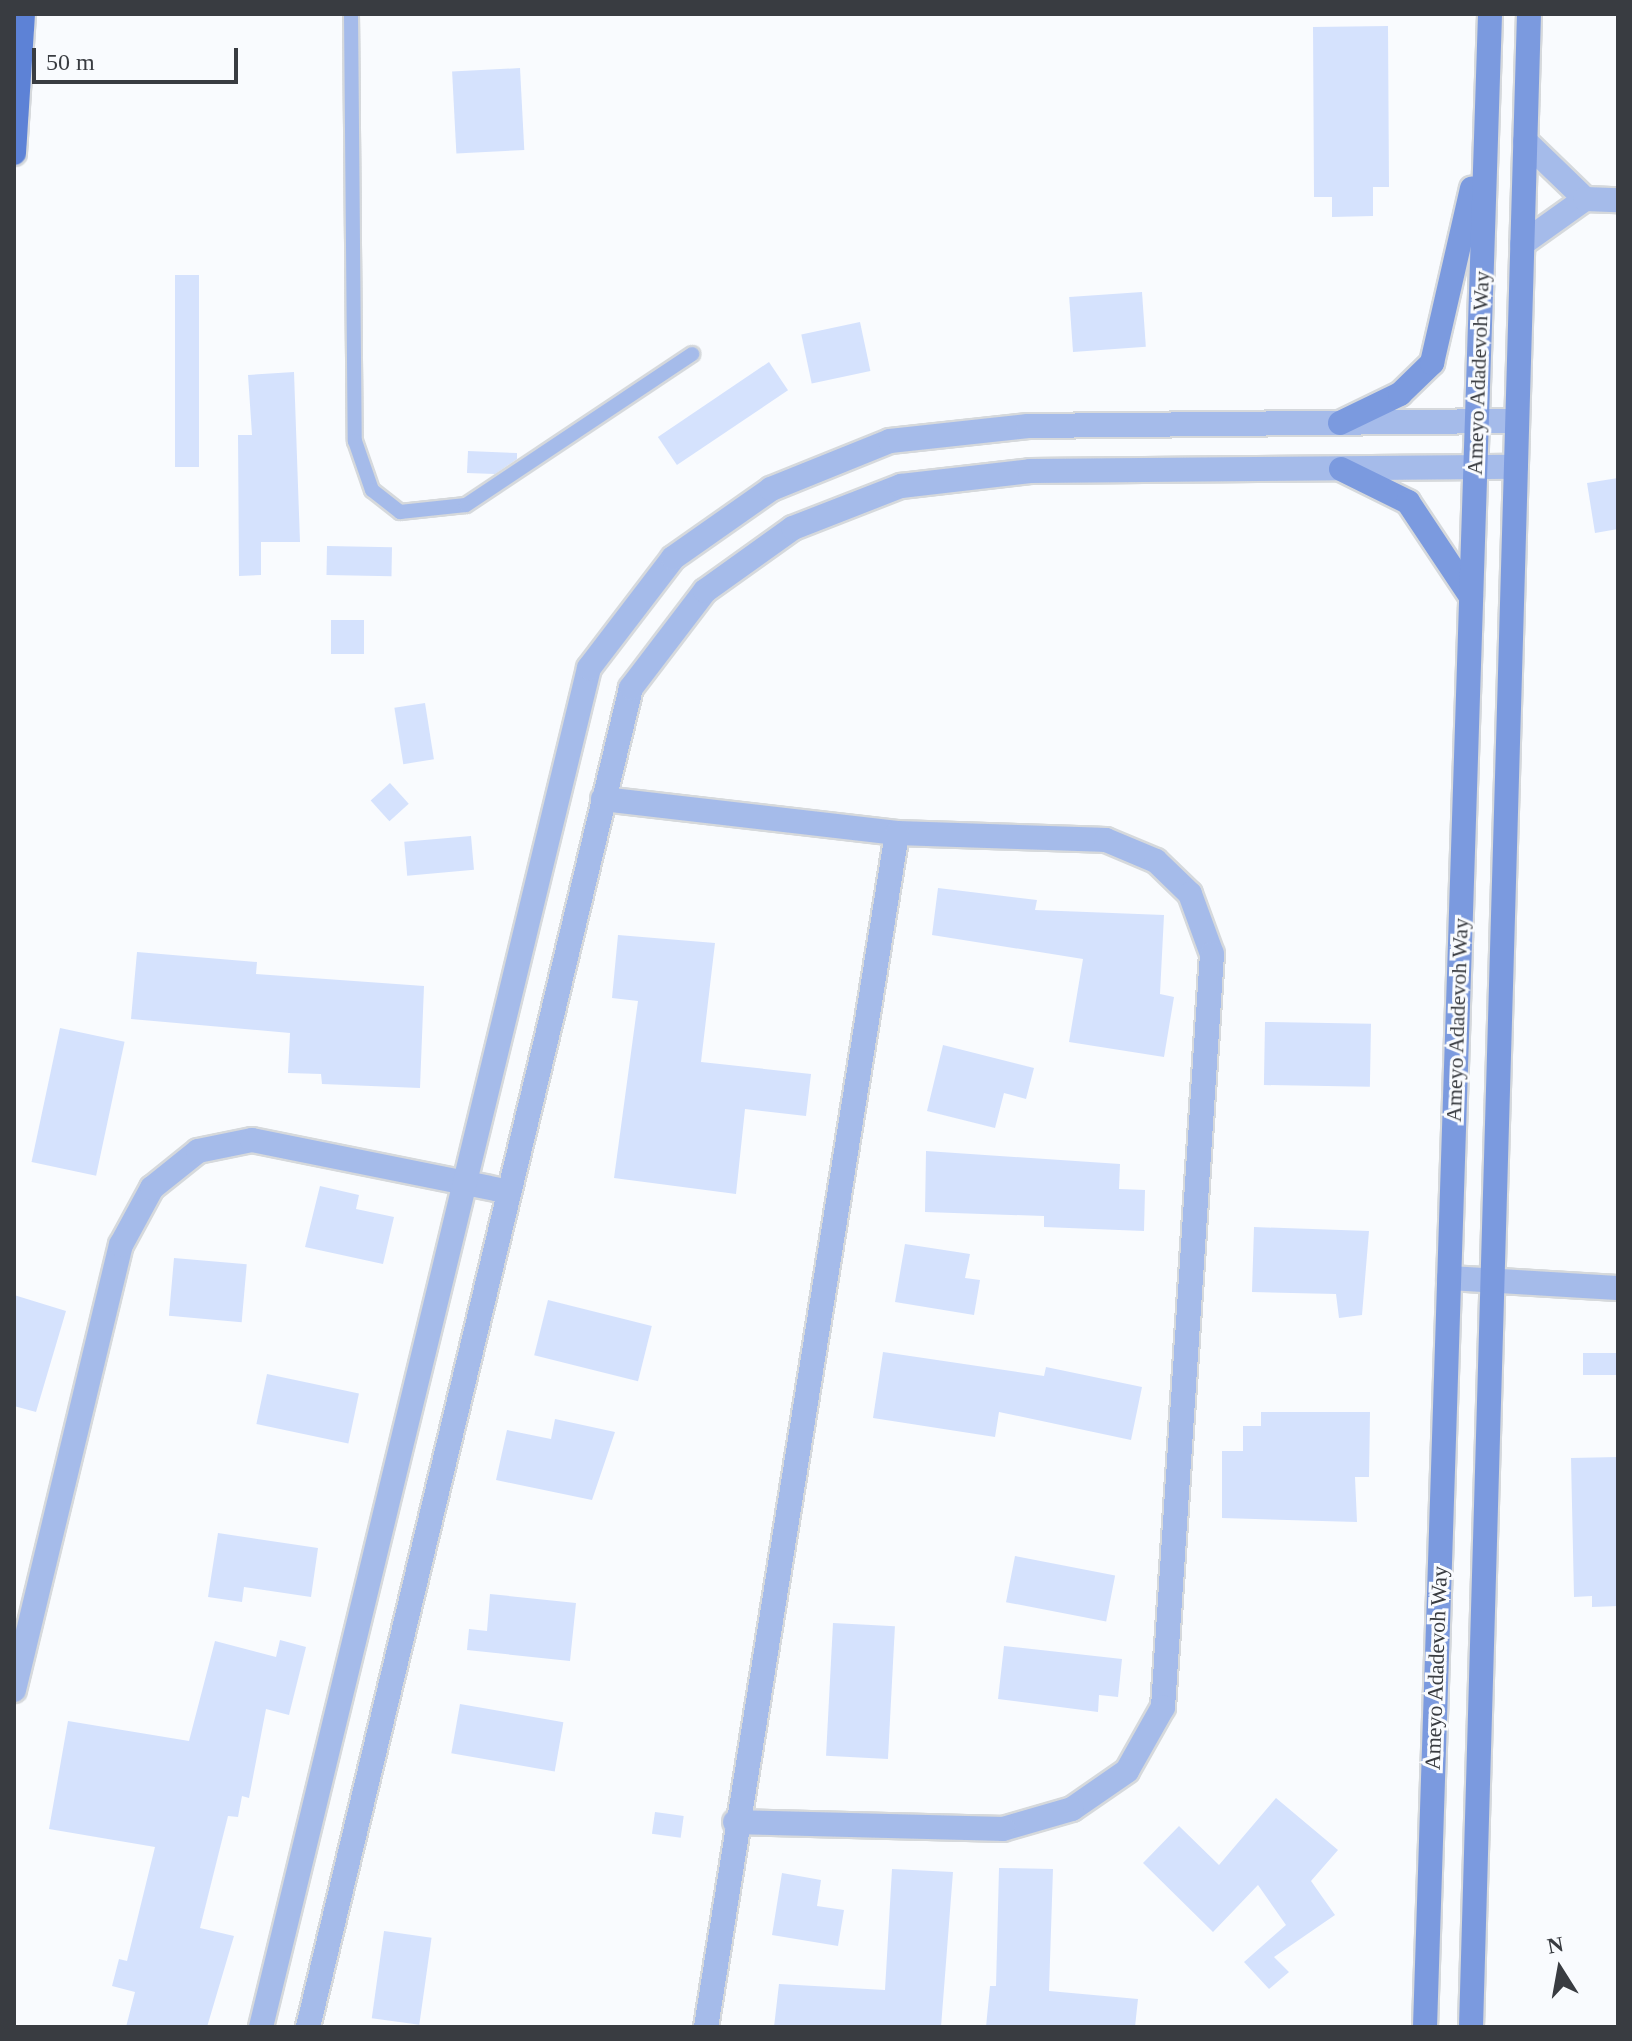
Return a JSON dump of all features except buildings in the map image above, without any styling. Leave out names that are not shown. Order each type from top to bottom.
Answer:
[{"type":"main road","points":[[14,153],[23,14]]},
{"type":"street","name":"Ameyo Adadevoh Way","points":[[1425,2027],[1490,14]]},
{"type":"street","name":"Ameyo Adadevoh Way","points":[[1471,2027],[1529,14]]},
{"type":"street","points":[[1340,423],[1400,394],[1432,363],[1486,120]]},
{"type":"street","points":[[1525,141],[1585,199]]},
{"type":"street","points":[[1522,244],[1585,199],[1618,200]]},
{"type":"street","points":[[261,2027],[462,1180],[589,668],[673,558],[771,489],[890,441],[1028,426],[1517,421]]},
{"type":"street","points":[[308,2027],[506,1191],[631,688],[705,591],[793,528],[901,486],[1030,471],[1516,467]]},
{"type":"street","points":[[1341,469],[1408,502],[1471,597]]},
{"type":"street","points":[[603,799],[897,833],[1106,840],[1156,861],[1190,894],[1212,954],[1163,1707],[1127,1771],[1072,1809],[1003,1829],[735,1822]]},
{"type":"street","points":[[706,2027],[735,1822],[897,833]]},
{"type":"street","points":[[14,1690],[121,1245],[152,1188],[198,1151],[252,1140],[506,1191]]},
{"type":"street","points":[[1449,1278],[1618,1288]]},
{"type":"lane","points":[[351,14],[355,441],[372,490],[400,512],[466,505],[692,354]]}]
